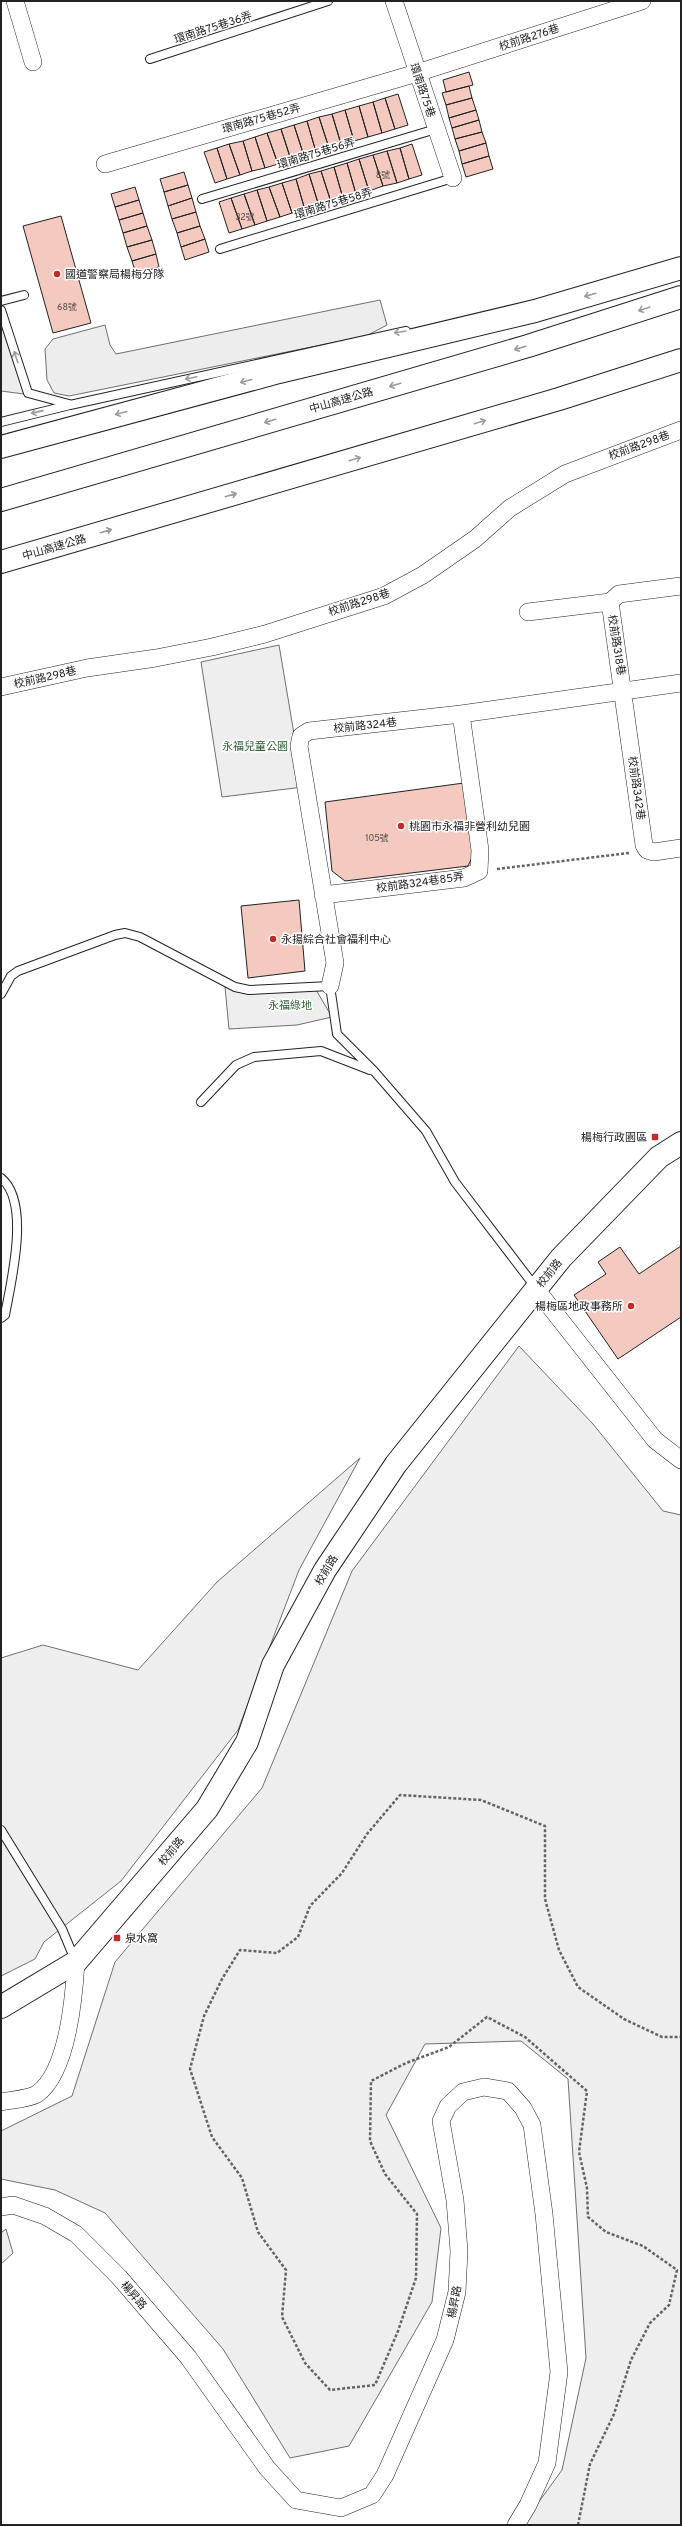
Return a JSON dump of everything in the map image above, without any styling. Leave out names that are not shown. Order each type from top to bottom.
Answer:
[{"type":"main road","points":[[1,447],[279,372],[535,311],[681,268]]},
{"type":"main road","name":"中山高速公路","points":[[1,500],[521,348],[681,297]]},
{"type":"main road","name":"中山高速公路","points":[[1,562],[521,410],[681,360]]},
{"type":"main road","name":"校前路","points":[[1,2007],[76,1962],[207,1809],[247,1742],[273,1665],[324,1570],[396,1464],[561,1258],[659,1157],[681,1143]]},
{"type":"street","points":[[15,1],[33,62]]},
{"type":"street","name":"環南路75巷","points":[[394,1],[453,178]]},
{"type":"street","name":"校前路276巷","points":[[417,73],[642,1]]},
{"type":"street","name":"環南路75巷52弄","points":[[105,164],[417,73]]},
{"type":"street","name":"校前路298巷","points":[[1,687],[87,668],[156,658],[212,647],[265,634],[384,596],[423,575],[475,539],[510,508],[565,474],[681,430]]},
{"type":"street","name":"校前路318巷","points":[[624,691],[610,602],[619,594],[681,586]]},
{"type":"street","points":[[528,612],[610,602]]},
{"type":"street","name":"校前路324巷","points":[[330,986],[335,963],[299,746],[301,736],[309,731],[460,714],[681,682]]},
{"type":"street","name":"校前路342巷","points":[[624,691],[644,845],[647,850]]},
{"type":"street","name":"校前路324巷85弄","points":[[323,895],[464,878],[479,871],[480,850],[460,714]]},
{"type":"street","points":[[647,850],[654,852],[681,848]]},
{"type":"street","points":[[536,1289],[655,1440],[681,1460]]},
{"type":"street","points":[[1,2102],[37,2094],[57,2069],[73,2014],[76,1962]]},
{"type":"street","name":"楊昇路","points":[[1,2206],[13,2205],[44,2216],[76,2234],[118,2277],[188,2357],[267,2468],[296,2500],[341,2508],[372,2495],[385,2475],[446,2340],[457,2292],[459,2251],[455,2200],[441,2121],[448,2106],[463,2092],[484,2087],[508,2091],[523,2108],[532,2125],[544,2214],[559,2372],[547,2463],[528,2505],[516,2525]]},
{"type":"lane","name":"環南路75巷36弄","points":[[150,59],[328,1]]},
{"type":"lane","name":"環南路75巷56弄","points":[[202,199],[436,129]]},
{"type":"lane","name":"環南路75巷58弄","points":[[220,249],[453,178]]},
{"type":"lane","points":[[1,301],[24,296]]},
{"type":"lane","points":[[1,310],[28,393],[70,405]]},
{"type":"lane","points":[[1,422],[70,405],[395,333],[535,311]]},
{"type":"lane","points":[[1,994],[11,976],[18,971],[115,935],[125,934],[140,937],[236,988],[249,990],[330,986],[337,1034],[374,1071],[426,1131],[455,1182],[536,1289]]},
{"type":"lane","points":[[201,1102],[236,1066],[254,1057],[321,1051],[374,1071]]},
{"type":"lane","points":[[1,1178],[8,1184],[15,1208],[16,1256],[5,1315],[1,1318]]},
{"type":"lane","points":[[1,1830],[62,1929],[76,1962]]},
{"type":"path","points":[[479,871],[647,850]]},
{"type":"green space","name":"永福兒童公園","points":[[279,645],[303,787],[222,797],[201,662]]},
{"type":"green space","name":"永福綠地","points":[[312,983],[332,1017],[297,1025],[229,1029],[225,987],[259,988]]},
{"type":"green space","points":[[519,1346],[593,1424],[663,1511],[681,1515],[681,2525],[522,2525],[562,2470],[586,2358],[568,2079],[521,2041],[425,2044],[386,2115],[441,2228],[432,2302],[349,2446],[290,2458],[223,2349],[105,2213],[55,2190],[1,2179],[1,2131],[72,2096],[115,1962],[262,1788],[352,1571]]},
{"type":"green space","points":[[360,1458],[299,1570],[238,1730],[121,1881],[44,1942],[35,1959],[1,1976],[1,1658],[43,1645],[138,1670],[217,1582]]},
{"type":"green space","points":[[6,2229],[13,2253],[1,2264],[1,2233]]},
{"type":"shaded area","points":[[380,300],[387,325],[366,336],[69,396],[54,393],[47,380],[45,349],[53,339],[105,325],[110,345],[116,354]]},
{"type":"shaded area","points":[[1,324],[24,394],[1,391]]},
{"type":"building","points":[[469,72],[473,85],[446,92],[443,80]]},
{"type":"building","points":[[469,86],[472,98],[446,105],[442,93]]},
{"type":"building","points":[[398,94],[408,125],[395,129],[385,98]]},
{"type":"building","points":[[385,98],[395,129],[382,133],[373,102]]},
{"type":"building","points":[[472,98],[476,110],[449,118],[446,105]]},
{"type":"building","points":[[373,102],[382,133],[368,137],[359,106]]},
{"type":"building","points":[[359,106],[368,137],[354,141],[345,110]]},
{"type":"building","points":[[345,110],[354,141],[341,144],[332,114]]},
{"type":"building","points":[[476,110],[479,120],[452,128],[449,118]]},
{"type":"building","points":[[332,114],[341,144],[329,148],[319,117]]},
{"type":"building","points":[[319,117],[329,148],[316,152],[307,121]]},
{"type":"building","points":[[479,120],[482,132],[455,139],[452,128]]},
{"type":"building","points":[[307,121],[316,152],[304,156],[294,125]]},
{"type":"building","points":[[294,125],[304,156],[291,160],[281,129]]},
{"type":"building","points":[[281,129],[291,160],[278,164],[267,133]]},
{"type":"building","points":[[482,132],[486,143],[459,151],[455,139]]},
{"type":"building","points":[[267,133],[278,164],[265,168],[255,137]]},
{"type":"building","points":[[255,137],[265,168],[252,171],[243,141]]},
{"type":"building","points":[[243,141],[252,171],[240,175],[229,144]]},
{"type":"building","points":[[486,143],[489,156],[462,164],[459,151]]},
{"type":"building","points":[[229,144],[240,175],[227,179],[217,148]]},
{"type":"building","points":[[412,144],[422,175],[409,179],[400,148]]},
{"type":"building","points":[[217,148],[227,179],[215,183],[204,152]]},
{"type":"building","points":[[400,148],[409,179],[397,183],[387,151]]},
{"type":"building","points":[[387,151],[397,183],[383,186],[373,155]]},
{"type":"building","points":[[373,155],[383,186],[369,191],[359,159]]},
{"type":"building","points":[[489,156],[493,169],[466,177],[462,164]]},
{"type":"building","points":[[359,159],[369,191],[356,194],[347,163]]},
{"type":"building","points":[[347,163],[356,194],[343,198],[334,167]]},
{"type":"building","points":[[334,167],[343,198],[331,202],[321,171]]},
{"type":"building","points":[[321,171],[331,202],[319,206],[309,174]]},
{"type":"building","points":[[184,172],[188,185],[164,192],[160,179]]},
{"type":"building","points":[[309,174],[319,206],[305,210],[296,179]]},
{"type":"building","points":[[296,179],[305,210],[292,213],[282,183]]},
{"type":"building","points":[[282,183],[292,213],[280,217],[269,187]]},
{"type":"building","points":[[188,185],[192,198],[168,206],[164,192]]},
{"type":"building","points":[[135,187],[139,200],[115,207],[111,194]]},
{"type":"building","points":[[269,187],[280,217],[267,221],[257,190]]},
{"type":"building","points":[[257,190],[267,221],[255,225],[244,194]]},
{"type":"building","points":[[244,194],[255,225],[242,229],[231,198]]},
{"type":"building","points":[[192,198],[196,212],[172,219],[168,206]]},
{"type":"building","points":[[231,198],[242,229],[229,233],[219,202]]},
{"type":"building","points":[[139,200],[143,213],[119,220],[115,207]]},
{"type":"building","points":[[196,212],[200,226],[177,233],[172,219]]},
{"type":"building","points":[[143,213],[147,226],[123,233],[119,220]]},
{"type":"building","name":"國道警察局楊梅分隊","points":[[61,216],[91,323],[53,333],[23,226]]},
{"type":"building","points":[[147,226],[152,240],[127,247],[123,233]]},
{"type":"building","points":[[200,226],[205,239],[181,247],[177,233]]},
{"type":"building","points":[[205,239],[209,252],[185,260],[181,247]]},
{"type":"building","points":[[152,240],[156,254],[132,261],[127,247]]},
{"type":"building","points":[[156,254],[159,267],[136,274],[132,261]]},
{"type":"building","name":"桃園市永福非營利幼兒園","points":[[471,782],[476,849],[468,866],[345,881],[332,871],[325,802]]},
{"type":"building","name":"永揚綜合社會福利中心","points":[[299,900],[305,971],[248,978],[241,906]]},
{"type":"building","name":"楊梅區地政事務所","points":[[681,1246],[681,1317],[618,1359],[574,1295],[606,1274],[598,1262],[620,1247],[639,1274]]},
{"type":"place","name":"國道警察局楊梅分隊","points":[[57,274]]},
{"type":"place","name":"桃園市永福非營利幼兒園","points":[[401,826]]},
{"type":"place","name":"永揚綜合社會福利中心","points":[[273,939]]},
{"type":"place","name":"楊梅行政園區","points":[[655,1137]]},
{"type":"place","name":"楊梅區地政事務所","points":[[631,1306]]},
{"type":"place","name":"泉水窩","points":[[117,1938]]}]
